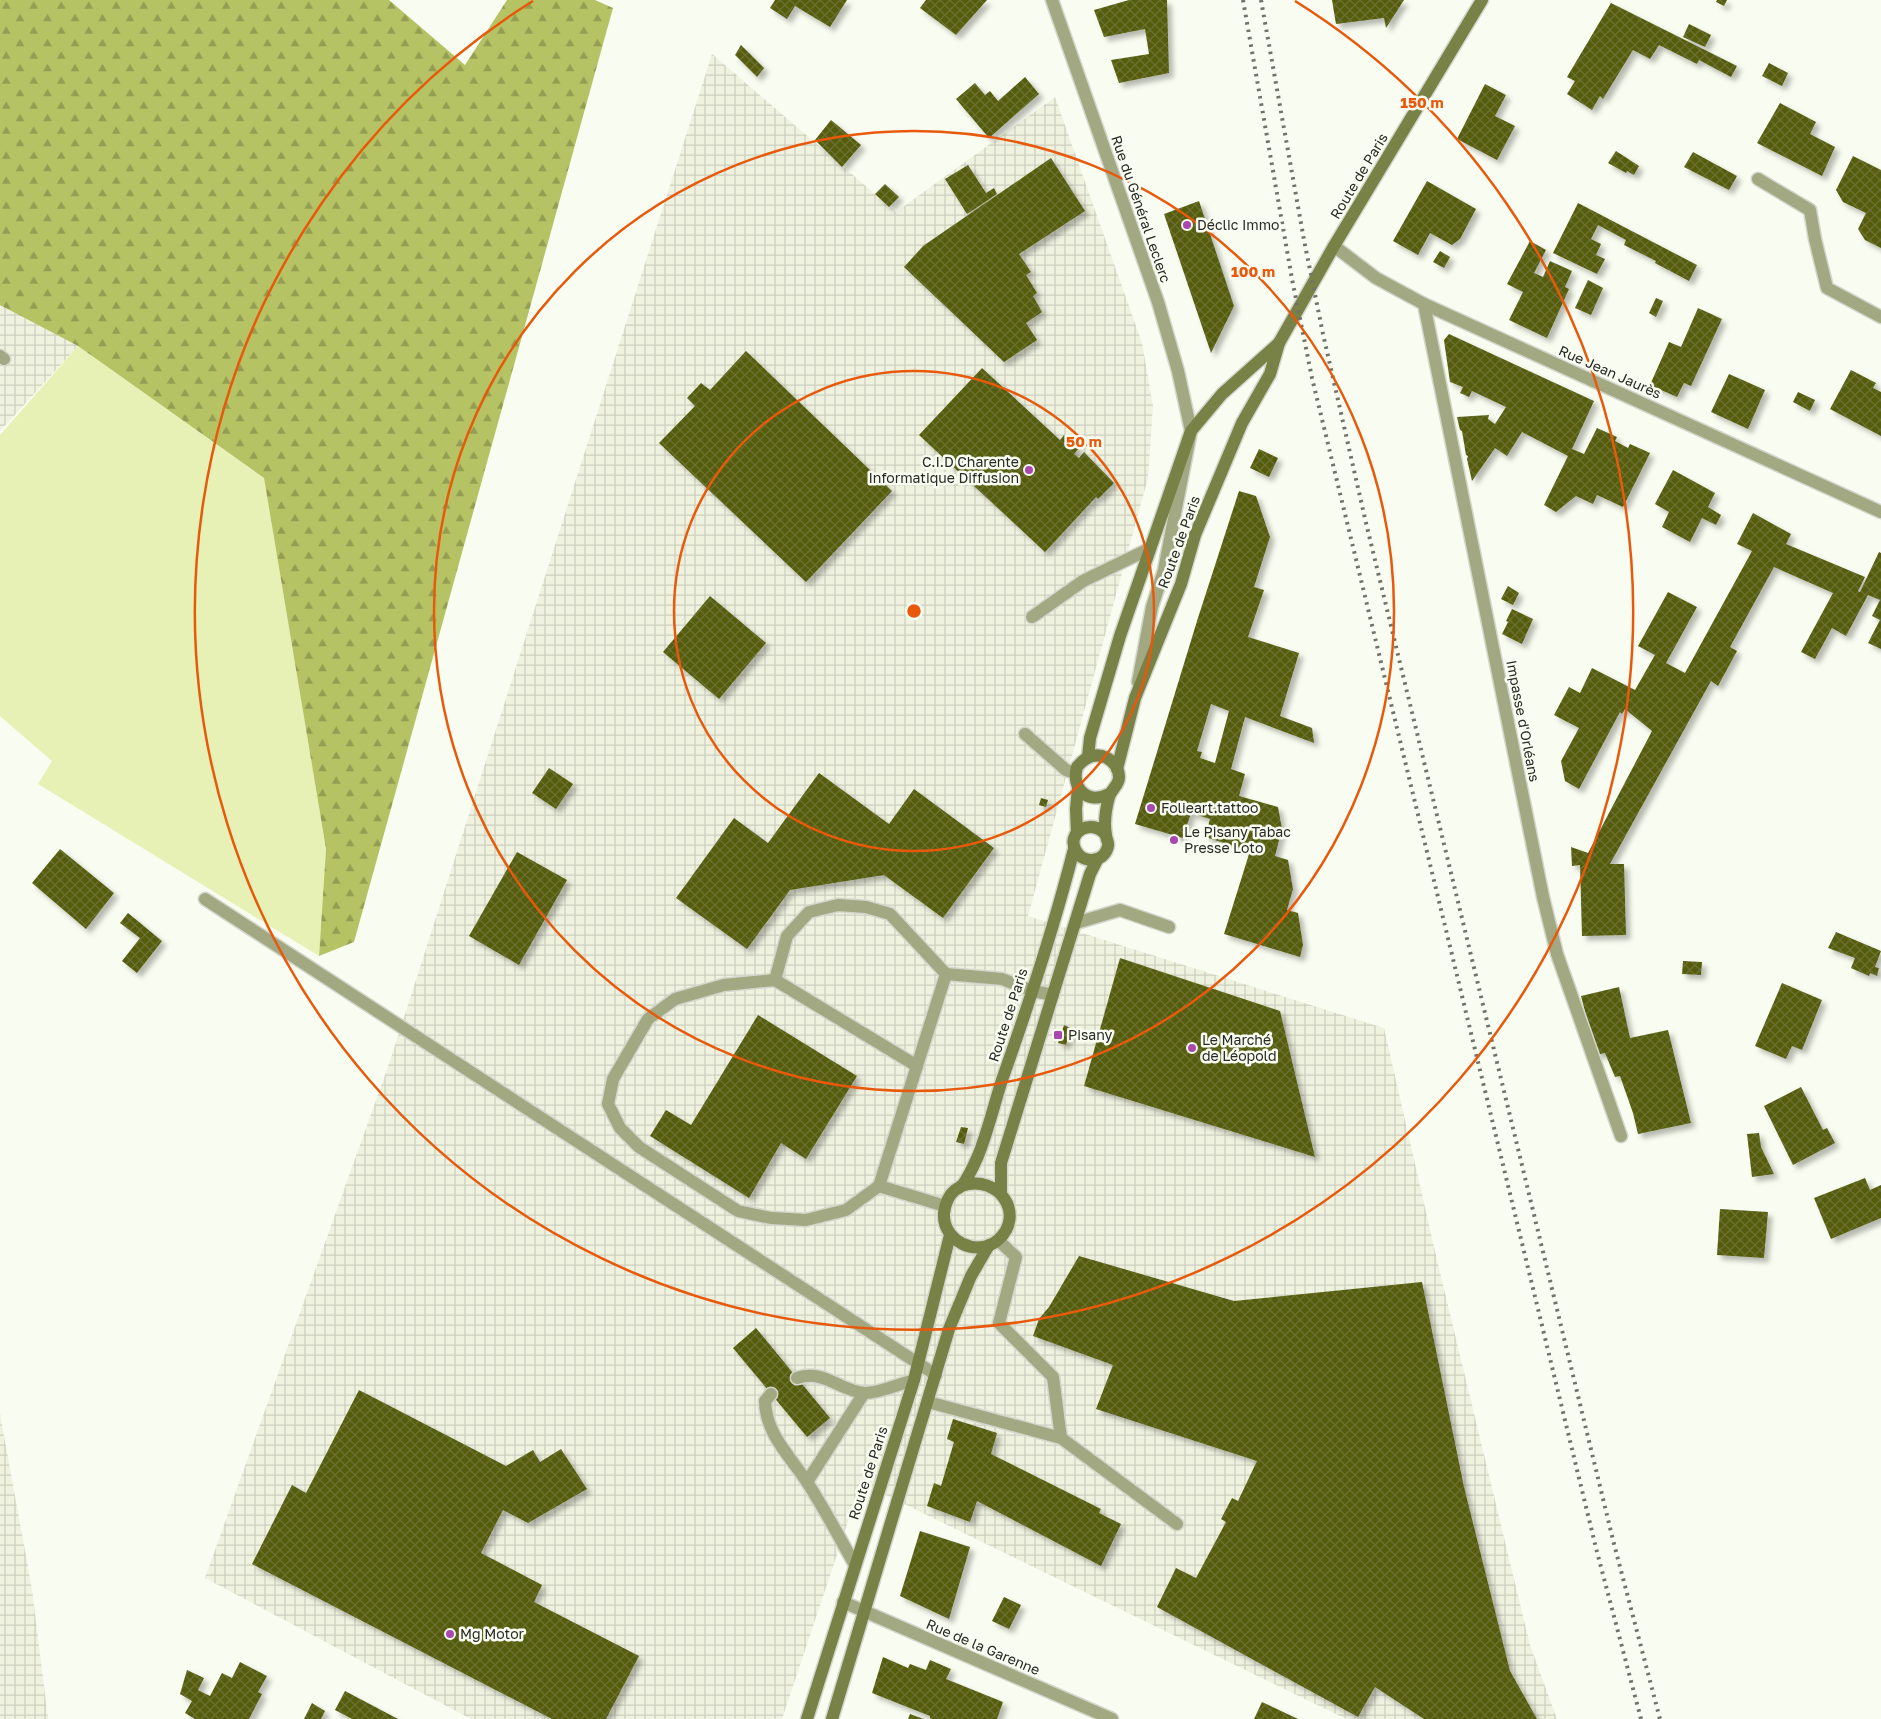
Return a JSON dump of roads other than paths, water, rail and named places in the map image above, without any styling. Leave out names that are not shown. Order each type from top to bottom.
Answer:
[{"type":"main road","name":"Route de Paris","points":[[832,1719],[950,1329],[970,1276],[993,1242],[1004,1232],[1008,1222],[1007,1202],[1001,1193],[1001,1163],[1090,874],[1097,860],[1102,857],[1108,847],[1106,811],[1109,794],[1118,783],[1117,769],[1135,698],[1181,584],[1195,535],[1242,423],[1270,374],[1279,343],[1334,246],[1482,0]]},
{"type":"main road","name":"Route de Paris","points":[[807,1719],[914,1380],[950,1235],[944,1216],[945,1206],[954,1191],[961,1186],[978,1157],[1033,991],[1074,849],[1073,843],[1077,833],[1076,809],[1078,788],[1075,774],[1077,767],[1088,757],[1090,738],[1120,636],[1149,549],[1191,430],[1222,394],[1279,343]]},
{"type":"main road","points":[[1088,757],[1102,756],[1114,763],[1117,769]]},
{"type":"main road","points":[[1078,788],[1083,793],[1096,798],[1109,794]]},
{"type":"main road","points":[[1077,833],[1086,826],[1092,826],[1098,828],[1106,835]]},
{"type":"main road","points":[[1074,849],[1081,857],[1092,861],[1097,860]]},
{"type":"main road","points":[[961,1186],[971,1183],[982,1183],[993,1187],[1001,1193]]},
{"type":"main road","points":[[950,1235],[968,1247],[978,1247],[993,1242]]},
{"type":"street","name":"Rue du Général Leclerc","points":[[1052,0],[1158,302],[1178,371],[1191,430]]},
{"type":"street","points":[[1758,179],[1810,210],[1827,288],[1881,317]]},
{"type":"street","name":"Rue Jean Jaurès","points":[[1334,246],[1376,278],[1424,304],[1881,512]]},
{"type":"street","name":"Impasse d'Orléans","points":[[1424,304],[1543,897],[1557,954],[1621,1136]]},
{"type":"street","name":"Route de Paris","points":[[1135,698],[1152,607],[1164,570],[1191,430]]},
{"type":"street","points":[[1032,616],[1083,581],[1149,549]]},
{"type":"street","points":[[1025,734],[1066,770],[1075,774]]},
{"type":"street","points":[[205,899],[936,1375]]},
{"type":"street","points":[[775,980],[787,936],[809,912],[838,905],[866,907],[890,914],[946,974],[1002,978],[1033,991],[1053,995]]},
{"type":"street","points":[[1076,923],[1120,910],[1169,926]]},
{"type":"street","points":[[917,1066],[775,980],[724,985],[675,1000],[648,1019],[613,1080],[608,1104],[620,1128],[639,1147],[738,1211],[771,1218],[806,1220],[846,1210],[879,1186],[917,1066],[946,974]]},
{"type":"street","points":[[879,1186],[945,1206]]},
{"type":"street","points":[[993,1242],[1016,1257],[999,1323],[1053,1377],[1061,1438]]},
{"type":"street","points":[[797,1378],[807,1375],[820,1376],[856,1391],[864,1392],[874,1392],[914,1380]]},
{"type":"street","points":[[807,1482],[864,1392]]},
{"type":"street","points":[[771,1394],[765,1401],[766,1414],[773,1436],[807,1482],[855,1565]]},
{"type":"street","points":[[928,1402],[1061,1438],[1177,1524]]},
{"type":"street","name":"Rue de la Garenne","points":[[843,1602],[864,1613],[1112,1719]]},
{"type":"railway","points":[[1243,0],[1292,279],[1312,378],[1596,1548],[1641,1719]]},
{"type":"railway","points":[[1261,0],[1304,240],[1323,334],[1366,523],[1614,1544],[1660,1719]]},
{"type":"place","name":"Déclic Immo","points":[[1187,225]]},
{"type":"place","name":"C.I.D Charente Informatique Diffusion","points":[[1029,470]]},
{"type":"place","name":"Folieart.tattoo","points":[[1151,808]]},
{"type":"place","name":"Le Pisany Tabac Presse Loto","points":[[1174,840]]},
{"type":"place","name":"Pisany","points":[[1058,1035]]},
{"type":"place","name":"Le Marché de Léopold","points":[[1192,1048]]},
{"type":"place","name":"Mg Motor","points":[[450,1634]]}]
